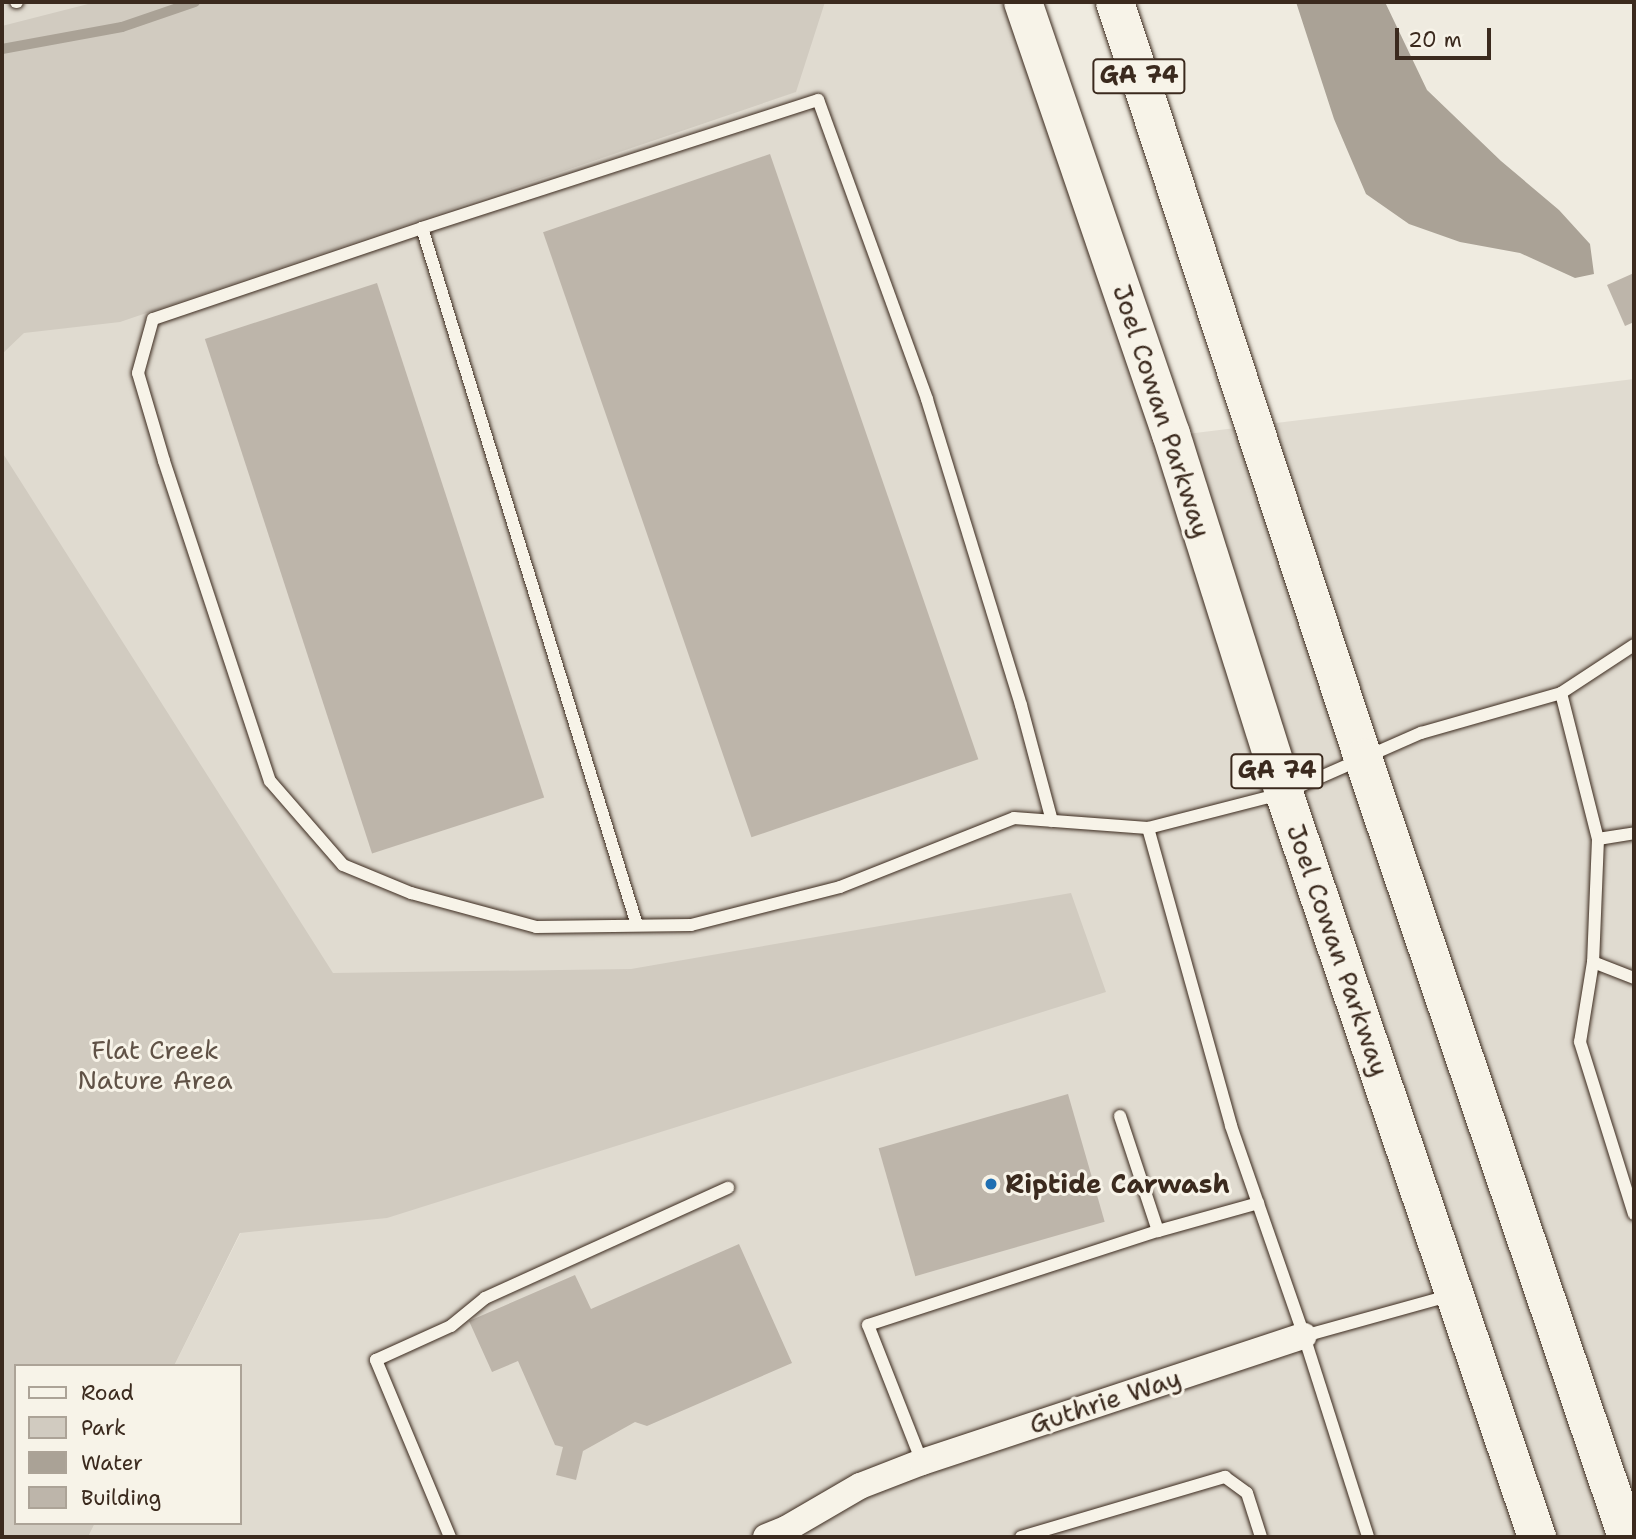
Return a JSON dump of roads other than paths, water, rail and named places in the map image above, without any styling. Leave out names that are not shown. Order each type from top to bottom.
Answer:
[{"type":"main road","name":"Joel Cowan Parkway","points":[[1023,2],[1171,434],[1284,793],[1537,1537]]},
{"type":"main road","name":"GA 74","points":[[1115,2],[1363,758],[1627,1537]]},
{"type":"street","name":"Guthrie Way","points":[[766,1537],[802,1530],[860,1486],[922,1461],[1304,1336]]},
{"type":"lane","points":[[1052,821],[1021,705],[927,399],[818,100],[422,228],[153,319],[138,373],[164,461],[270,781],[343,864],[411,893],[536,927],[691,925],[840,887],[1014,818],[1052,821],[1148,828],[1284,793],[1413,738],[1562,693],[1634,645]]},
{"type":"lane","points":[[422,228],[637,925]]},
{"type":"lane","points":[[1562,693],[1598,839],[1593,962],[1580,1042],[1634,1214]]},
{"type":"lane","points":[[1148,828],[1231,1126],[1304,1336],[1368,1537]]},
{"type":"lane","points":[[1598,839],[1634,833]]},
{"type":"lane","points":[[1593,962],[1634,978]]},
{"type":"lane","points":[[1120,1116],[1158,1231]]},
{"type":"lane","points":[[450,1537],[376,1360],[451,1326],[485,1298],[728,1188]]},
{"type":"lane","points":[[922,1461],[869,1325],[1158,1231],[1258,1203]]},
{"type":"lane","name":"Guthrie Way","points":[[1304,1336],[1456,1293]]},
{"type":"lane","points":[[1021,1537],[1225,1477],[1247,1493],[1261,1537]]},
{"type":"water","points":[[1296,2],[1385,2],[1427,90],[1501,161],[1559,210],[1590,244],[1594,274],[1575,278],[1520,253],[1460,242],[1409,224],[1366,194],[1334,119]]},
{"type":"waterway","points":[[2,49],[122,27],[195,2]]},
{"type":"place","name":"Riptide Carwash","points":[[991,1184]]},
{"type":"park label","name":"Flat Creek Nature Area","points":[[155,1065]]}]
